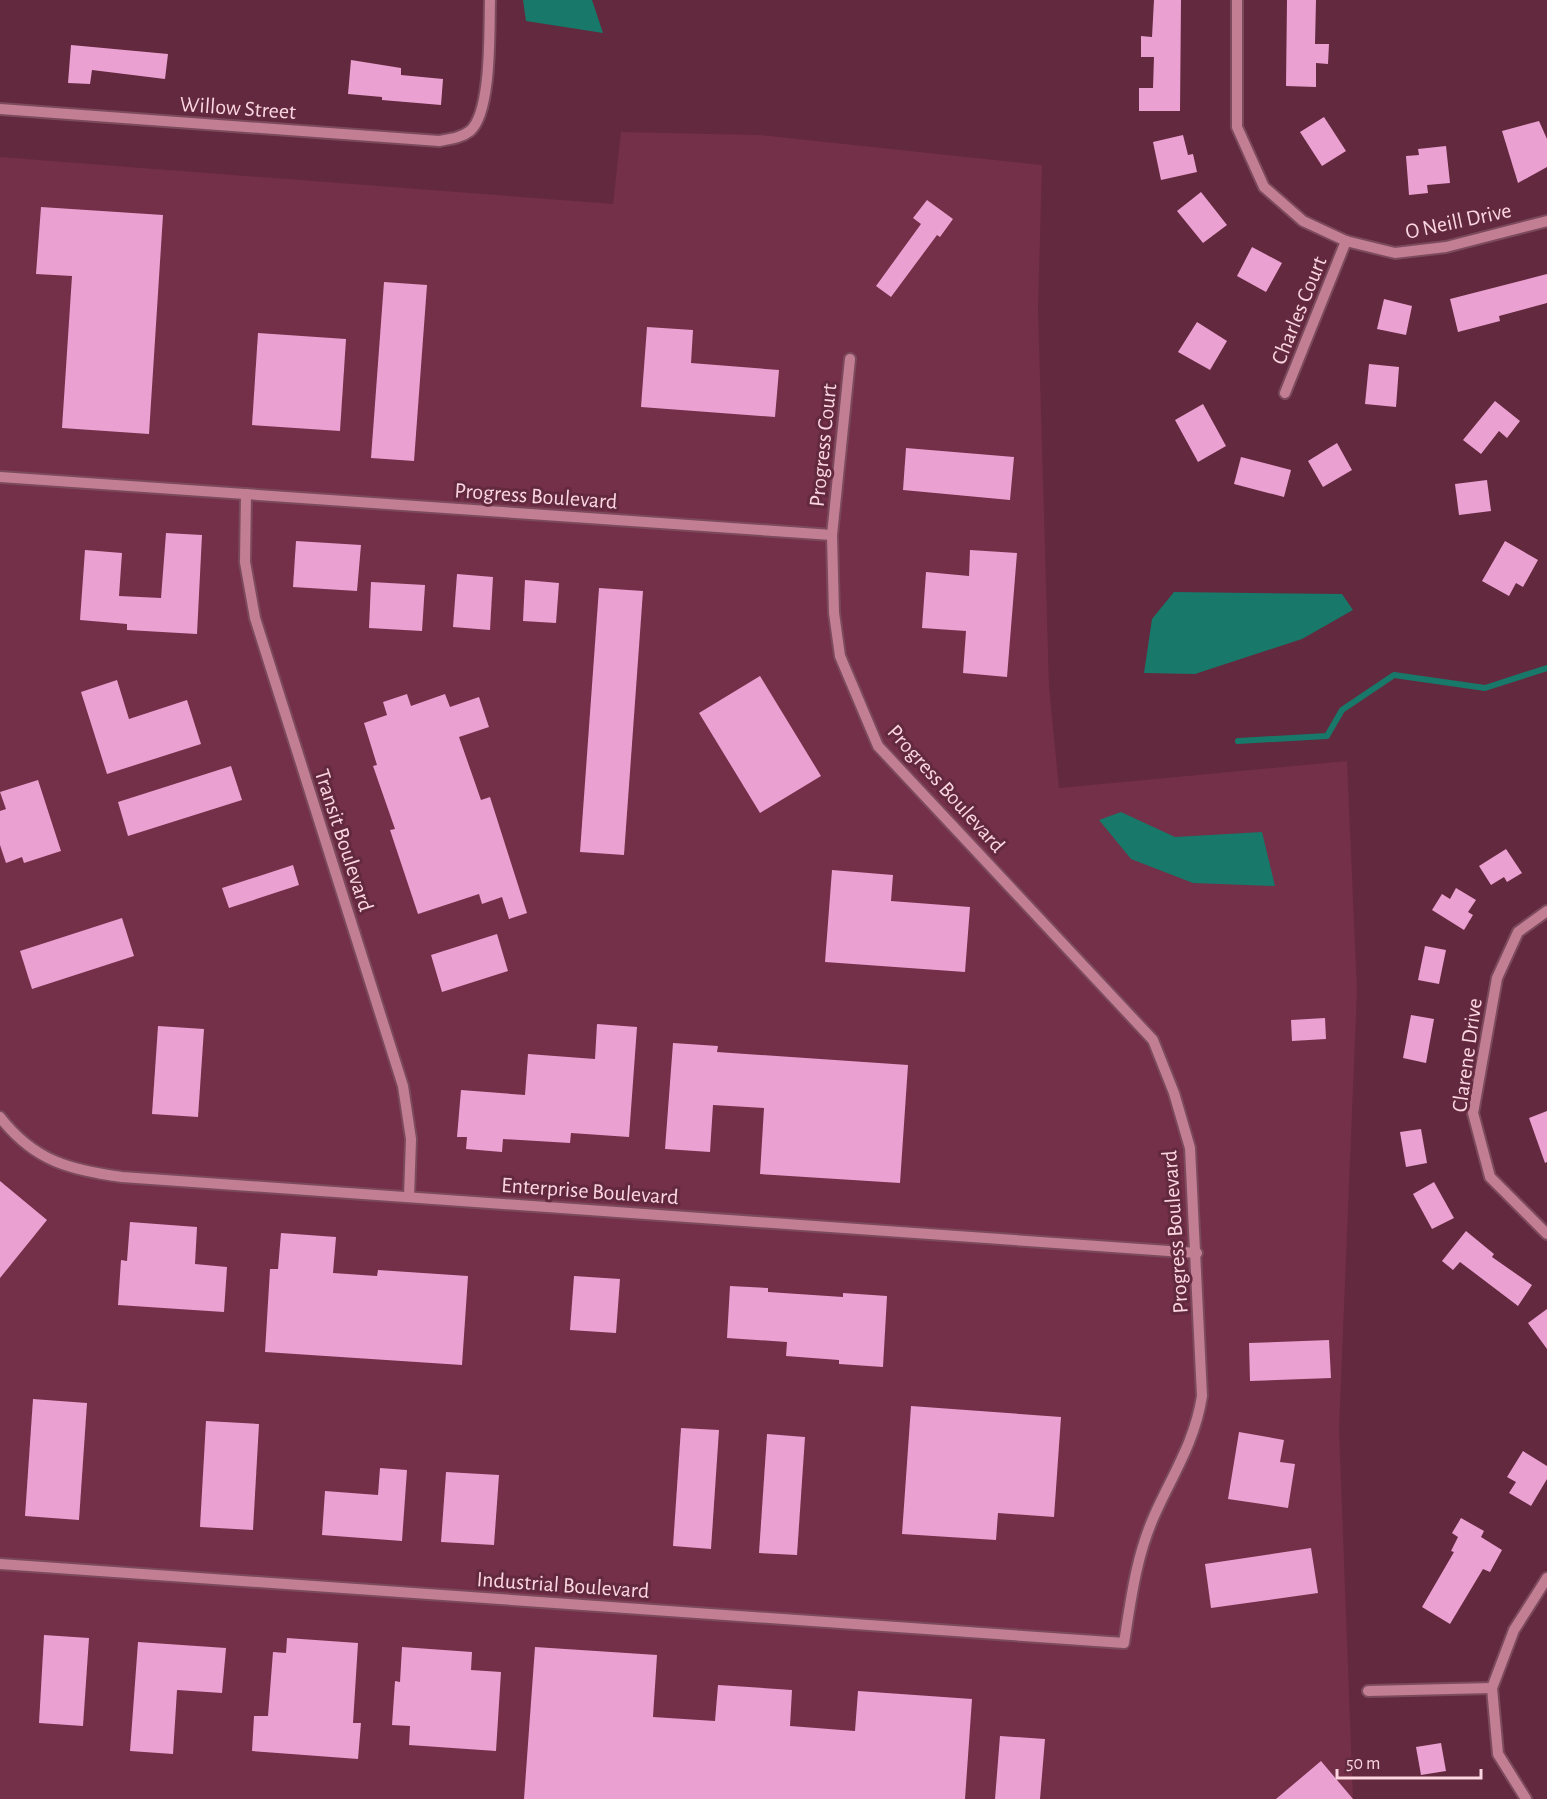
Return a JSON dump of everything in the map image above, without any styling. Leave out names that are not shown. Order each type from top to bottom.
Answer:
[{"type":"street","name":"Willow Street","points":[[0,109],[440,141],[456,138],[471,130],[481,111],[485,86],[490,0]]},
{"type":"street","name":"O Neill Drive","points":[[1237,0],[1237,127],[1264,187],[1303,221],[1346,241],[1395,253],[1446,247],[1547,221]]},
{"type":"street","name":"Charles Court","points":[[1285,393],[1346,241]]},
{"type":"street","name":"Progress Court","points":[[832,535],[850,359]]},
{"type":"street","name":"Progress Boulevard","points":[[0,477],[832,535],[834,613],[840,656],[878,746],[1153,1040],[1174,1093],[1190,1148],[1197,1253],[1202,1396],[1198,1423],[1186,1453],[1154,1515],[1135,1568],[1124,1643]]},
{"type":"street","name":"Transit Boulevard","points":[[246,494],[245,562],[255,618],[403,1086],[411,1139],[409,1197]]},
{"type":"street","name":"Clarene Drive","points":[[1547,911],[1518,932],[1497,978],[1473,1113],[1490,1177],[1547,1234]]},
{"type":"street","name":"Enterprise Boulevard","points":[[0,1117],[13,1134],[44,1156],[79,1172],[1197,1253]]},
{"type":"street","name":"Industrial Boulevard","points":[[0,1564],[1124,1643]]},
{"type":"street","points":[[1526,1799],[1498,1754],[1492,1688],[1514,1630],[1547,1578]]},
{"type":"street","points":[[1368,1691],[1492,1688]]},
{"type":"shaded area","points":[[523,0],[592,0],[603,33],[526,21]]},
{"type":"shaded area","points":[[621,132],[759,135],[1042,165],[1038,308],[1049,687],[1059,788],[1347,761],[1357,990],[1339,1429],[1353,1799],[0,1799],[0,157],[613,204]]},
{"type":"shaded area","points":[[1174,592],[1342,594],[1353,610],[1302,639],[1195,674],[1144,673],[1152,619]]},
{"type":"shaded area","points":[[1121,812],[1175,837],[1262,832],[1275,886],[1193,883],[1131,859],[1099,820]]},
{"type":"building","points":[[1154,0],[1181,0],[1180,111],[1139,111],[1139,88],[1153,88],[1154,57],[1141,57],[1141,36],[1152,37]]},
{"type":"building","points":[[1287,0],[1316,0],[1315,44],[1329,44],[1328,64],[1316,63],[1316,87],[1286,86]]},
{"type":"building","points":[[71,45],[168,54],[165,79],[92,70],[90,84],[68,83]]},
{"type":"building","points":[[351,60],[401,68],[401,75],[443,79],[441,105],[382,100],[382,97],[348,94]]},
{"type":"building","points":[[1324,117],[1346,151],[1322,166],[1300,132]]},
{"type":"building","points":[[1539,121],[1547,139],[1547,167],[1518,183],[1502,131]]},
{"type":"building","points":[[1183,135],[1188,155],[1193,154],[1197,172],[1161,180],[1153,142]]},
{"type":"building","points":[[1446,146],[1450,183],[1427,185],[1428,193],[1409,195],[1406,156],[1419,155],[1418,149]]},
{"type":"building","points":[[1201,192],[1227,225],[1203,243],[1177,211]]},
{"type":"building","points":[[927,200],[953,219],[940,237],[937,235],[891,297],[876,286],[921,224],[913,218]]},
{"type":"building","points":[[41,207],[163,215],[149,434],[62,428],[72,276],[36,274]]},
{"type":"building","points":[[1252,247],[1282,263],[1266,292],[1237,276]]},
{"type":"building","points":[[1547,274],[1547,303],[1499,316],[1500,321],[1458,332],[1450,299]]},
{"type":"building","points":[[384,282],[427,285],[414,461],[371,458]]},
{"type":"building","points":[[1384,299],[1412,306],[1406,335],[1377,329]]},
{"type":"building","points":[[1197,322],[1227,341],[1210,370],[1178,352]]},
{"type":"building","points":[[647,327],[693,330],[691,363],[779,370],[775,417],[641,407]]},
{"type":"building","points":[[258,333],[346,339],[340,431],[252,425]]},
{"type":"building","points":[[1369,364],[1399,367],[1396,407],[1365,404]]},
{"type":"building","points":[[1495,401],[1520,421],[1507,438],[1499,431],[1481,454],[1463,440]]},
{"type":"building","points":[[1203,404],[1226,446],[1198,462],[1175,420]]},
{"type":"building","points":[[1337,443],[1352,470],[1323,487],[1308,461]]},
{"type":"building","points":[[906,448],[1014,457],[1010,500],[903,490]]},
{"type":"building","points":[[1241,457],[1291,470],[1284,497],[1234,484]]},
{"type":"building","points":[[1487,480],[1491,511],[1459,515],[1455,484]]},
{"type":"building","points":[[166,533],[202,535],[197,634],[127,630],[127,624],[80,620],[85,550],[122,553],[119,596],[161,598]]},
{"type":"building","points":[[296,541],[361,545],[357,591],[293,587]]},
{"type":"building","points":[[1505,541],[1538,560],[1523,587],[1516,583],[1509,596],[1482,581]]},
{"type":"building","points":[[970,550],[1017,553],[1007,677],[963,673],[966,631],[922,628],[926,572],[969,576]]},
{"type":"building","points":[[457,574],[493,577],[490,630],[453,627]]},
{"type":"building","points":[[525,580],[559,583],[556,623],[523,621]]},
{"type":"building","points":[[371,582],[425,585],[422,631],[369,628]]},
{"type":"building","points":[[599,588],[643,591],[624,855],[580,852]]},
{"type":"building","points":[[760,676],[821,776],[760,813],[699,713]]},
{"type":"building","points":[[117,680],[129,719],[187,700],[201,744],[107,774],[81,692]]},
{"type":"building","points":[[407,694],[411,706],[445,694],[450,707],[479,697],[489,727],[459,737],[481,800],[490,797],[527,913],[509,919],[502,897],[482,904],[479,894],[418,914],[390,830],[395,829],[373,766],[377,765],[364,723],[387,715],[383,702]]},
{"type":"building","points":[[231,766],[242,800],[128,836],[118,802]]},
{"type":"building","points":[[38,780],[61,851],[24,863],[22,857],[6,863],[0,845],[0,811],[6,809],[0,792]]},
{"type":"building","points":[[1506,849],[1522,873],[1507,882],[1504,877],[1491,885],[1479,866]]},
{"type":"building","points":[[293,865],[299,885],[229,908],[222,888]]},
{"type":"building","points":[[832,870],[893,875],[891,901],[970,907],[965,972],[825,962]]},
{"type":"building","points":[[1456,888],[1476,900],[1468,912],[1473,915],[1464,930],[1432,910],[1442,894],[1450,899]]},
{"type":"building","points":[[122,918],[134,956],[32,989],[20,951]]},
{"type":"building","points":[[497,934],[508,971],[442,992],[431,955]]},
{"type":"building","points":[[1425,946],[1446,950],[1439,984],[1418,980]]},
{"type":"building","points":[[1411,1015],[1434,1019],[1426,1063],[1403,1058]]},
{"type":"building","points":[[1325,1018],[1326,1039],[1292,1041],[1291,1020]]},
{"type":"building","points":[[597,1024],[637,1027],[629,1137],[571,1133],[570,1143],[503,1139],[502,1152],[466,1149],[467,1137],[457,1137],[461,1090],[525,1095],[528,1054],[595,1059]]},
{"type":"building","points":[[158,1026],[204,1029],[198,1117],[152,1114]]},
{"type":"building","points":[[673,1043],[718,1046],[717,1052],[908,1065],[900,1183],[760,1174],[764,1108],[713,1105],[710,1152],[665,1149]]},
{"type":"building","points":[[1547,1111],[1547,1162],[1545,1163],[1529,1118]]},
{"type":"building","points":[[1421,1129],[1427,1163],[1406,1167],[1400,1132]]},
{"type":"building","points":[[0,1181],[47,1220],[0,1278]]},
{"type":"building","points":[[1434,1182],[1454,1218],[1432,1229],[1413,1194]]},
{"type":"building","points":[[130,1222],[197,1227],[195,1264],[227,1267],[224,1312],[118,1305],[121,1260],[127,1261]]},
{"type":"building","points":[[1466,1231],[1494,1254],[1492,1257],[1532,1285],[1518,1306],[1460,1262],[1453,1270],[1442,1261]]},
{"type":"building","points":[[281,1233],[336,1237],[333,1273],[377,1276],[378,1270],[468,1276],[462,1365],[265,1352],[270,1269],[278,1269]]},
{"type":"building","points":[[574,1276],[620,1279],[616,1333],[570,1330]]},
{"type":"building","points":[[730,1286],[768,1288],[768,1292],[843,1297],[843,1293],[887,1296],[883,1367],[839,1364],[839,1360],[786,1356],[787,1342],[727,1338]]},
{"type":"building","points":[[1547,1309],[1547,1349],[1528,1323]]},
{"type":"building","points":[[1329,1340],[1331,1378],[1250,1381],[1249,1343]]},
{"type":"building","points":[[33,1399],[87,1403],[79,1520],[25,1516]]},
{"type":"building","points":[[911,1406],[1061,1417],[1054,1517],[998,1513],[996,1540],[902,1534]]},
{"type":"building","points":[[206,1421],[259,1424],[253,1530],[200,1527]]},
{"type":"building","points":[[681,1428],[719,1430],[711,1549],[673,1546]]},
{"type":"building","points":[[1239,1432],[1284,1440],[1280,1462],[1295,1464],[1288,1508],[1228,1499]]},
{"type":"building","points":[[767,1434],[805,1437],[797,1555],[759,1553]]},
{"type":"building","points":[[1523,1451],[1547,1466],[1547,1479],[1531,1506],[1509,1493],[1516,1482],[1507,1477]]},
{"type":"building","points":[[380,1468],[407,1470],[402,1541],[322,1535],[325,1491],[378,1495]]},
{"type":"building","points":[[446,1472],[499,1475],[494,1545],[441,1542]]},
{"type":"building","points":[[1461,1518],[1484,1531],[1481,1537],[1502,1550],[1490,1572],[1483,1569],[1450,1624],[1422,1607],[1454,1552],[1451,1551],[1458,1537],[1452,1533]]},
{"type":"building","points":[[1311,1548],[1318,1593],[1211,1608],[1205,1564]]},
{"type":"building","points":[[44,1635],[89,1638],[83,1726],[39,1723]]},
{"type":"building","points":[[287,1638],[358,1643],[353,1723],[361,1723],[358,1759],[252,1751],[254,1716],[268,1716],[273,1652],[286,1653]]},
{"type":"building","points":[[138,1642],[226,1648],[222,1693],[177,1690],[173,1754],[130,1751]]},
{"type":"building","points":[[402,1647],[472,1652],[471,1670],[501,1672],[496,1751],[409,1745],[410,1726],[392,1725],[395,1681],[400,1682]]},
{"type":"building","points":[[535,1647],[657,1655],[653,1717],[715,1721],[718,1685],[792,1690],[790,1726],[855,1731],[858,1691],[972,1699],[965,1799],[524,1799]]},
{"type":"building","points":[[1000,1736],[1045,1739],[1040,1799],[995,1799]]},
{"type":"building","points":[[1441,1743],[1446,1771],[1421,1775],[1416,1747]]},
{"type":"building","points":[[1321,1761],[1353,1799],[1276,1799]]},
{"type":"waterway","points":[[1238,741],[1327,736],[1342,710],[1394,675],[1485,688],[1547,668]]}]
